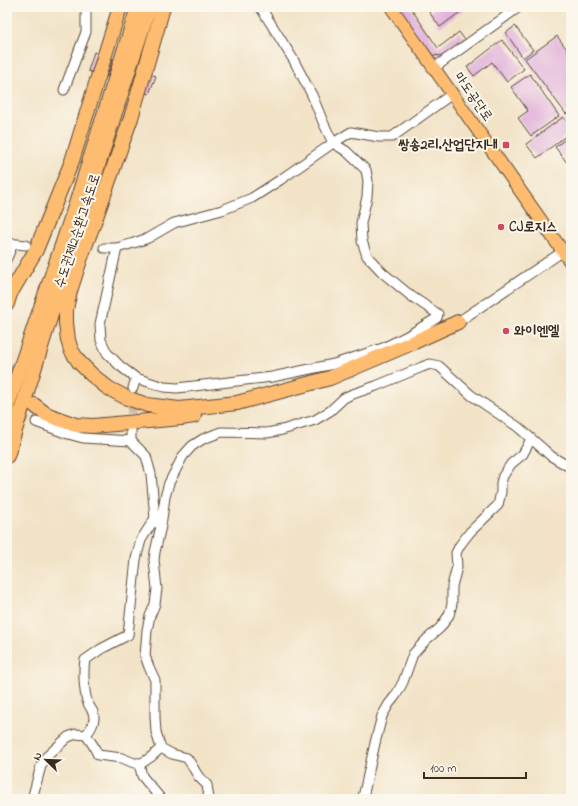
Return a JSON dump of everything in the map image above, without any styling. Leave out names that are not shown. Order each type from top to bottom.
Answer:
[{"type":"highway","points":[[7,304],[10,294],[36,250],[72,161],[120,7]]},
{"type":"highway","name":"수도권제2순환고속도로","points":[[7,406],[75,207],[138,7]]},
{"type":"highway","name":"수도권제2순환고속도로","points":[[7,456],[149,7]]},
{"type":"highway","points":[[163,7],[158,29],[130,118],[70,291],[66,309],[68,340],[79,362],[108,388],[127,398],[147,405],[179,409],[237,403],[330,378],[458,322]]},
{"type":"highway","points":[[34,405],[46,414],[76,425],[93,426],[181,418],[244,409],[335,383],[414,349],[458,322]]},
{"type":"main road","name":"마도공단로","points":[[391,7],[452,94],[567,249],[571,263]]},
{"type":"street","points":[[64,90],[86,32],[86,7]]},
{"type":"street","points":[[117,248],[100,324],[101,340],[107,353],[120,366],[136,378],[164,387],[177,388],[272,377],[334,364],[383,348],[437,318],[438,314],[411,296],[383,273],[368,256],[362,241],[361,223],[367,197],[368,181],[366,170],[346,151],[333,143],[312,95],[293,59],[259,7]]},
{"type":"street","points":[[434,68],[519,7]]},
{"type":"street","points":[[104,248],[117,248],[148,238],[174,223],[222,210],[252,198],[351,132],[379,137],[392,137],[452,94]]},
{"type":"street","points":[[7,258],[10,243],[26,245]]},
{"type":"street","points":[[458,322],[567,249]]},
{"type":"street","points":[[209,799],[207,785],[198,776],[187,758],[172,754],[161,748],[156,732],[154,717],[155,680],[145,656],[147,630],[150,616],[155,604],[157,588],[154,560],[155,552],[169,483],[183,456],[192,446],[203,439],[220,432],[267,433],[315,420],[330,411],[344,398],[350,395],[430,364],[439,366],[471,395],[518,427],[551,456],[571,468]]},
{"type":"street","points":[[133,388],[136,378]]},
{"type":"street","points":[[36,422],[83,438],[131,441],[146,456],[151,474],[155,518],[160,532]]},
{"type":"street","points":[[131,430],[131,441]]},
{"type":"street","points":[[362,799],[382,716],[403,682],[413,654],[440,628],[448,615],[452,604],[452,586],[456,567],[456,554],[460,545],[470,532],[498,505],[503,476],[511,464],[523,454],[531,439]]},
{"type":"street","points":[[86,736],[93,721],[93,713],[87,702],[86,696],[84,680],[85,660],[101,649],[128,635],[136,559],[142,540],[155,518]]},
{"type":"street","points":[[32,799],[41,766],[46,757],[68,737],[76,734],[86,736],[94,745],[98,755],[122,758],[134,763],[142,763],[152,757],[161,748]]},
{"type":"street","points":[[139,763],[142,776],[161,799]]},
{"type":"building","points":[[396,7],[410,7],[438,48],[459,32],[465,40],[443,56],[431,55]]},
{"type":"building","points":[[436,7],[467,7],[440,27],[429,12]]},
{"type":"building","points":[[515,26],[533,50],[523,58],[506,33]]},
{"type":"building","points":[[557,36],[571,55],[571,111],[566,114],[525,59]]},
{"type":"building","points":[[502,40],[524,69],[507,82],[492,62],[474,76],[467,67]]},
{"type":"building","points":[[94,52],[113,59],[107,77],[88,71]]},
{"type":"building","points":[[142,71],[156,76],[149,94],[135,89]]},
{"type":"building","points":[[530,74],[559,116],[531,136],[518,118],[528,111],[511,87]]},
{"type":"building","points":[[563,117],[571,127],[571,132],[537,158],[526,144]]},
{"type":"building","points":[[571,135],[571,168],[555,147]]},
{"type":"tunnel","points":[[7,368],[22,388]]},
{"type":"tunnel","points":[[131,427],[133,388]]},
{"type":"tunnel","points":[[7,412],[36,422]]},
{"type":"place","name":"쌍송2리.산업단지내","points":[[506,145]]},
{"type":"place","name":"CJ로지스","points":[[501,227]]},
{"type":"place","name":"와이엔엘","points":[[506,331]]}]
